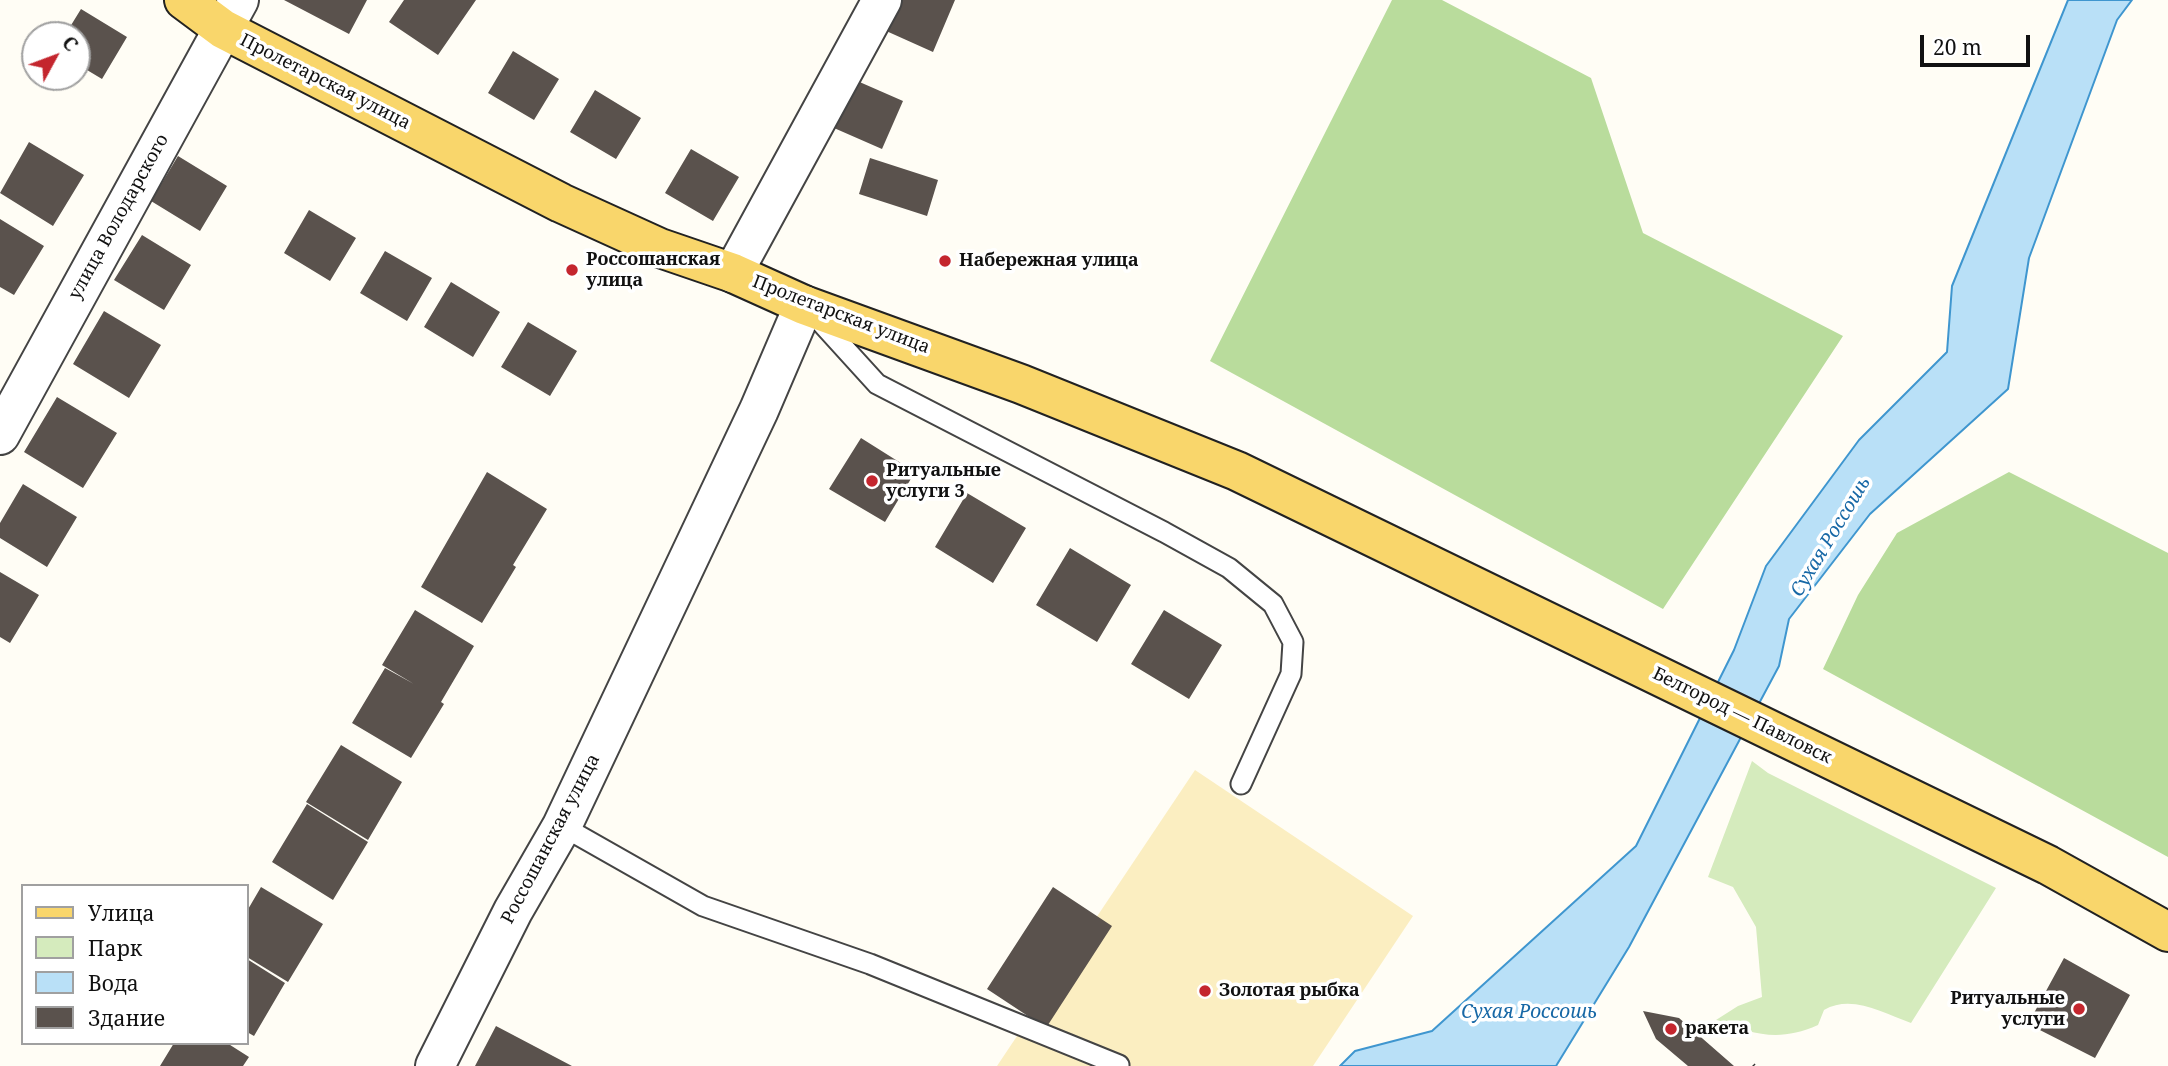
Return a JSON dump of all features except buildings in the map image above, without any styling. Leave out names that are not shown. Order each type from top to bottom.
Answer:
[{"type":"main road","name":"Пролетарская улица","points":[[184,0],[231,15],[561,203],[660,248],[733,273],[804,305],[1008,379],[1237,471],[1437,567]]},
{"type":"main road","name":"Белгород — Павловск","points":[[1437,567],[2048,865],[2168,932]]},
{"type":"street","points":[[733,273],[882,0]]},
{"type":"street","name":"улица Володарского","points":[[0,435],[231,15]]},
{"type":"street","name":"Россошанская улица","points":[[435,1066],[513,911],[562,826],[759,410],[804,305]]},
{"type":"lane","points":[[804,305],[877,384],[1175,538],[1229,568],[1273,604],[1293,642],[1291,674],[1241,784]]},
{"type":"lane","points":[[562,826],[703,906],[870,964],[1119,1065]]},
{"type":"green space","points":[[1392,0],[1442,0],[1591,78],[1643,233],[1843,336],[1663,609],[1210,361]]},
{"type":"green space","points":[[2009,472],[2168,553],[2168,857],[1823,669],[1858,595],[1897,533]]},
{"type":"green space","points":[[1752,761],[1768,773],[1996,888],[1911,1023],[1856,1004],[1824,1010],[1818,1025],[1791,1034],[1755,1033],[1716,1020],[1738,1006],[1762,997],[1756,927],[1733,887],[1708,877]]},
{"type":"sand","name":"Золотая рыбка","points":[[1195,770],[1413,916],[1313,1066],[997,1066]]},
{"type":"water","name":"Сухая Россошь","points":[[2068,0],[2132,0],[2117,20],[2029,258],[2008,389],[1870,514],[1789,619],[1779,666],[1629,947],[1556,1066],[1340,1066],[1355,1051],[1432,1031],[1636,846],[1734,650],[1766,566],[1859,440],[1947,352],[1952,286]]},
{"type":"place","name":"Набережная улица","points":[[945,261]]},
{"type":"place","name":"Россошанская улица","points":[[572,270]]},
{"type":"place","name":"Ритуальные услуги 3","points":[[872,481]]},
{"type":"place","name":"Золотая рыбка","points":[[1205,991]]},
{"type":"place","name":"Ритуальные услуги","points":[[2079,1009]]},
{"type":"place","name":"ракета","points":[[1671,1029]]}]
